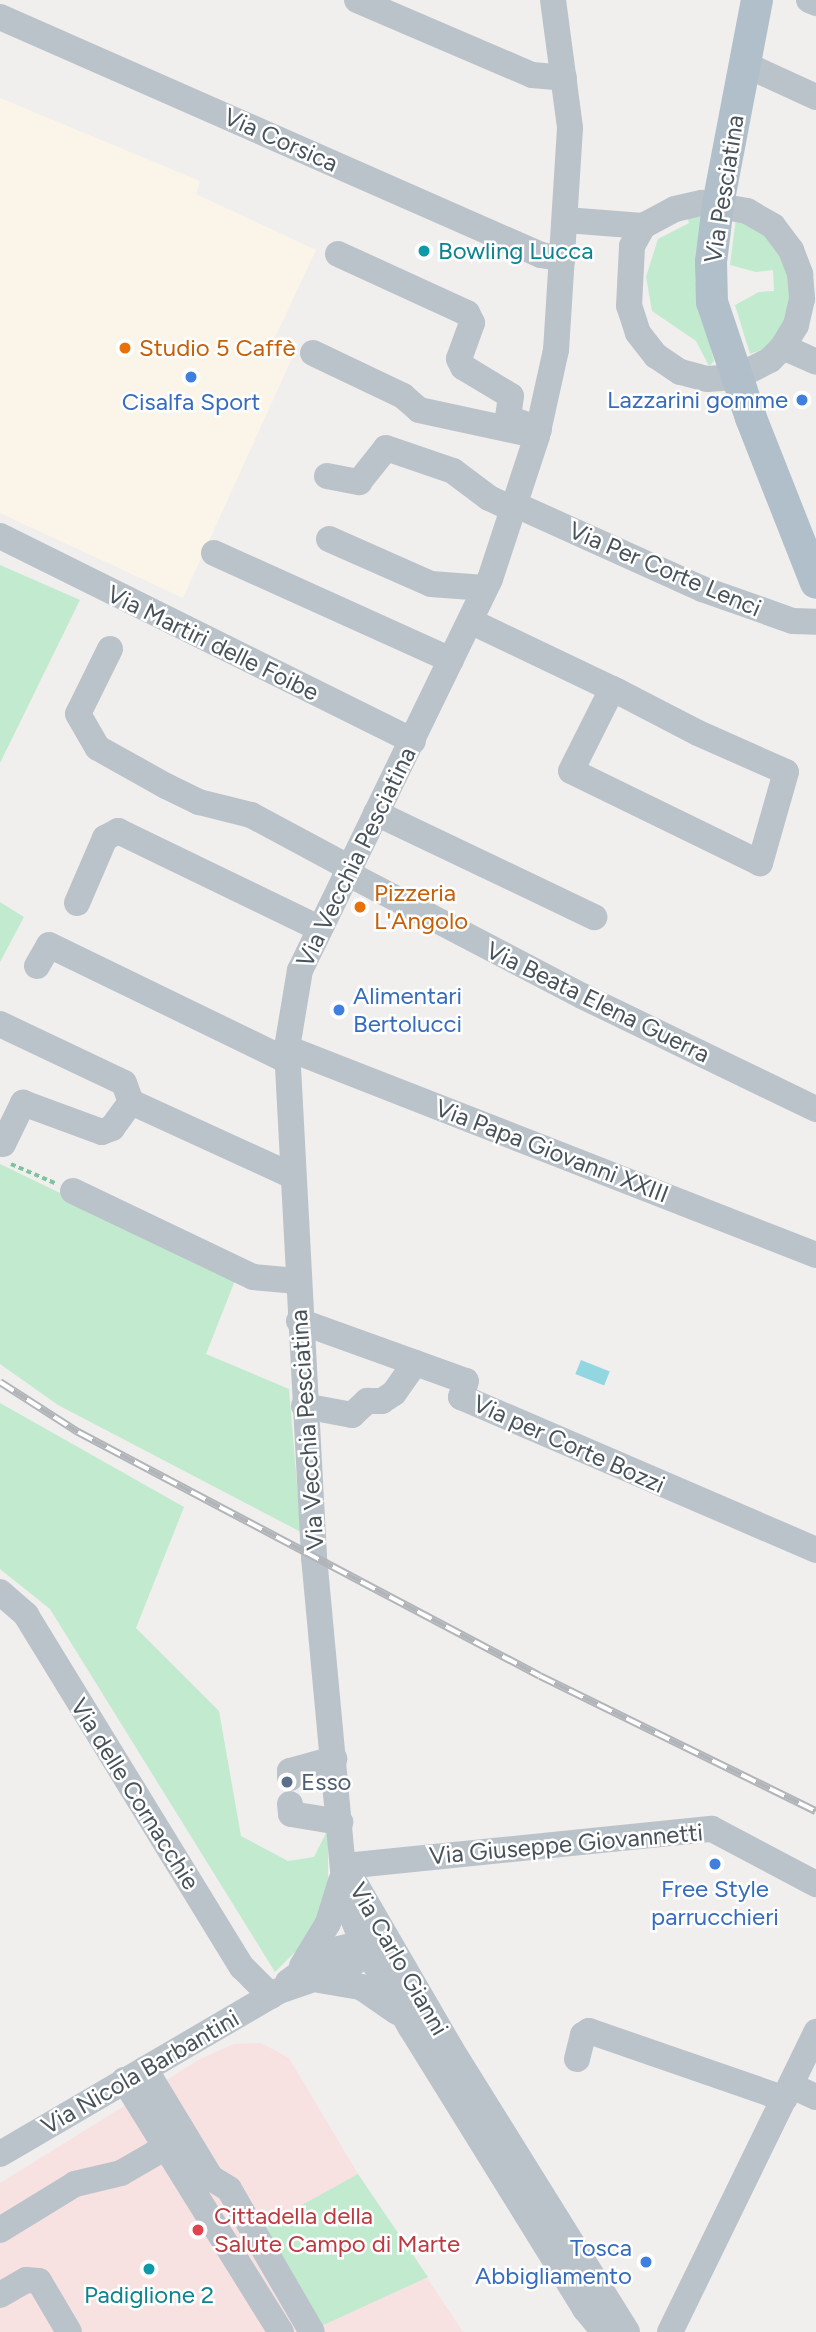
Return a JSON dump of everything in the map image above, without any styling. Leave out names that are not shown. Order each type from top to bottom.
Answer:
[{"type":"main road","name":"Via Pesciatina","points":[[757,0],[718,205],[711,262],[712,302],[736,377],[816,583]]},
{"type":"street","points":[[357,0],[532,75],[564,78]]},
{"type":"street","name":"Via Vecchia Pesciatina","points":[[345,1866],[304,1405],[288,1054],[300,970],[317,927],[413,741],[485,588],[516,508],[538,432],[556,350],[570,128],[553,0]]},
{"type":"street","points":[[809,0],[816,3]]},
{"type":"street","name":"Via Corsica","points":[[0,17],[541,255],[563,260]]},
{"type":"street","points":[[744,64],[816,97]]},
{"type":"street","points":[[566,220],[643,226],[675,209],[718,205],[747,211],[773,226],[792,250],[800,274],[802,299],[796,325],[783,347],[770,360],[736,377],[707,379],[680,372],[656,356],[638,333],[627,278],[632,246],[643,226]]},
{"type":"street","points":[[338,254],[467,313],[472,323],[459,359],[463,367],[511,396],[511,421],[538,432]]},
{"type":"street","points":[[783,347],[816,362]]},
{"type":"street","points":[[313,353],[403,396],[419,410],[538,432]]},
{"type":"street","name":"Via Per Corte Lenci","points":[[327,475],[359,482],[386,448],[453,471],[489,498],[702,589],[793,621],[816,622]]},
{"type":"street","points":[[329,539],[431,584],[485,588]]},
{"type":"street","name":"Via Martiri delle Foibe","points":[[4,541],[413,741]]},
{"type":"street","points":[[214,553],[451,660]]},
{"type":"street","points":[[470,621],[786,772],[760,863],[571,771],[612,689]]},
{"type":"street","name":"Via Beata Elena Guerra","points":[[110,649],[78,714],[98,748],[199,802],[251,815],[570,990],[816,1109]]},
{"type":"street","points":[[376,813],[594,917]]},
{"type":"street","points":[[78,903],[105,838],[118,831],[317,927]]},
{"type":"street","name":"Via Papa Giovanni XXIII","points":[[37,966],[49,945],[288,1054],[816,1255]]},
{"type":"street","points":[[0,1024],[124,1083],[131,1102],[293,1177]]},
{"type":"street","points":[[5,1153],[23,1103],[102,1132],[112,1128],[131,1102]]},
{"type":"street","points":[[73,1191],[253,1277],[297,1282]]},
{"type":"street","name":"Via per Corte Bozzi","points":[[299,1321],[466,1381],[461,1396],[816,1550]]},
{"type":"street","points":[[304,1405],[352,1415],[367,1401],[382,1401],[394,1393],[415,1363]]},
{"type":"street","name":"Via delle Cornacchie","points":[[0,1592],[26,1615],[242,1968],[291,1985]]},
{"type":"street","points":[[334,1759],[290,1771],[291,1814],[340,1822]]},
{"type":"street","name":"Via Giuseppe Giovannetti","points":[[345,1866],[712,1829],[816,1884]]},
{"type":"street","name":"Via Nicola Barbantini","points":[[291,1985],[328,1923],[345,1866]]},
{"type":"street","name":"Via Carlo Gianni","points":[[345,1866],[372,1945],[411,2028],[590,2321],[604,2332]]},
{"type":"street","name":"Via Nicola Barbantini","points":[[0,2154],[291,1985],[372,1945]]},
{"type":"street","name":"Via Carlo Gianni","points":[[372,1945],[627,2332]]},
{"type":"street","points":[[291,1985],[350,1983],[372,1992],[411,2028]]},
{"type":"street","points":[[577,2059],[583,2035],[589,2031],[789,2092],[816,2097]]},
{"type":"street","points":[[670,2332],[816,2032]]},
{"type":"street","points":[[127,2078],[176,2142],[211,2178],[229,2189],[312,2332]]},
{"type":"street","points":[[0,2230],[75,2184],[121,2173],[176,2142]]},
{"type":"street","points":[[176,2142],[281,2332]]},
{"type":"street","points":[[0,2295],[26,2280],[39,2281],[69,2332]]},
{"type":"path","points":[[5,1153],[73,1191]]},
{"type":"shaded area","points":[[0,98],[200,181],[196,194],[316,250],[272,344],[293,356],[183,598],[0,513]]},
{"type":"shaded area","name":"Cittadella della Salute Campo di Marte","points":[[261,2043],[289,2058],[358,2174],[463,2332],[0,2332],[0,2183],[200,2059],[234,2044]]},
{"type":"green space","points":[[705,212],[695,280],[714,361],[709,366],[696,341],[652,311],[646,277],[658,239],[689,223],[686,213]]},
{"type":"green space","points":[[736,218],[755,220],[789,259],[791,310],[774,345],[750,354],[735,305],[759,292],[774,291],[773,270],[756,272],[730,265]]},
{"type":"green space","points":[[0,565],[80,600],[0,763]]},
{"type":"green space","points":[[0,902],[24,917],[0,962]]},
{"type":"green space","points":[[0,1164],[236,1278],[206,1354],[289,1389],[301,1532],[58,1405],[0,1364]]},
{"type":"green space","points":[[0,1403],[184,1507],[136,1628],[219,1711],[241,1836],[288,1861],[314,1857],[328,1829],[328,1889],[317,1930],[275,1972],[50,1609],[0,1569]]},
{"type":"green space","points":[[358,2174],[428,2277],[317,2328],[264,2226]]},
{"type":"water","points":[[581,1360],[610,1372],[604,1386],[575,1374]]},
{"type":"railway","points":[[0,1382],[78,1432],[540,1676],[816,1811]]},
{"type":"place","name":"Bowling Lucca","points":[[424,251]]},
{"type":"place","name":"Studio 5 Caffè","points":[[125,348]]},
{"type":"place","name":"Cisalfa Sport","points":[[191,377]]},
{"type":"place","name":"Lazzarini gomme","points":[[802,400]]},
{"type":"place","name":"Pizzeria L'Angolo","points":[[360,907]]},
{"type":"place","name":"Alimentari Bertolucci","points":[[339,1010]]},
{"type":"place","name":"Esso","points":[[287,1782]]},
{"type":"place","name":"Free Style parrucchieri","points":[[715,1864]]},
{"type":"place","name":"Cittadella della Salute Campo di Marte","points":[[198,2230]]},
{"type":"place","name":"Tosca Abbigliamento","points":[[646,2262]]},
{"type":"place","name":"Padiglione 2","points":[[149,2269]]}]
